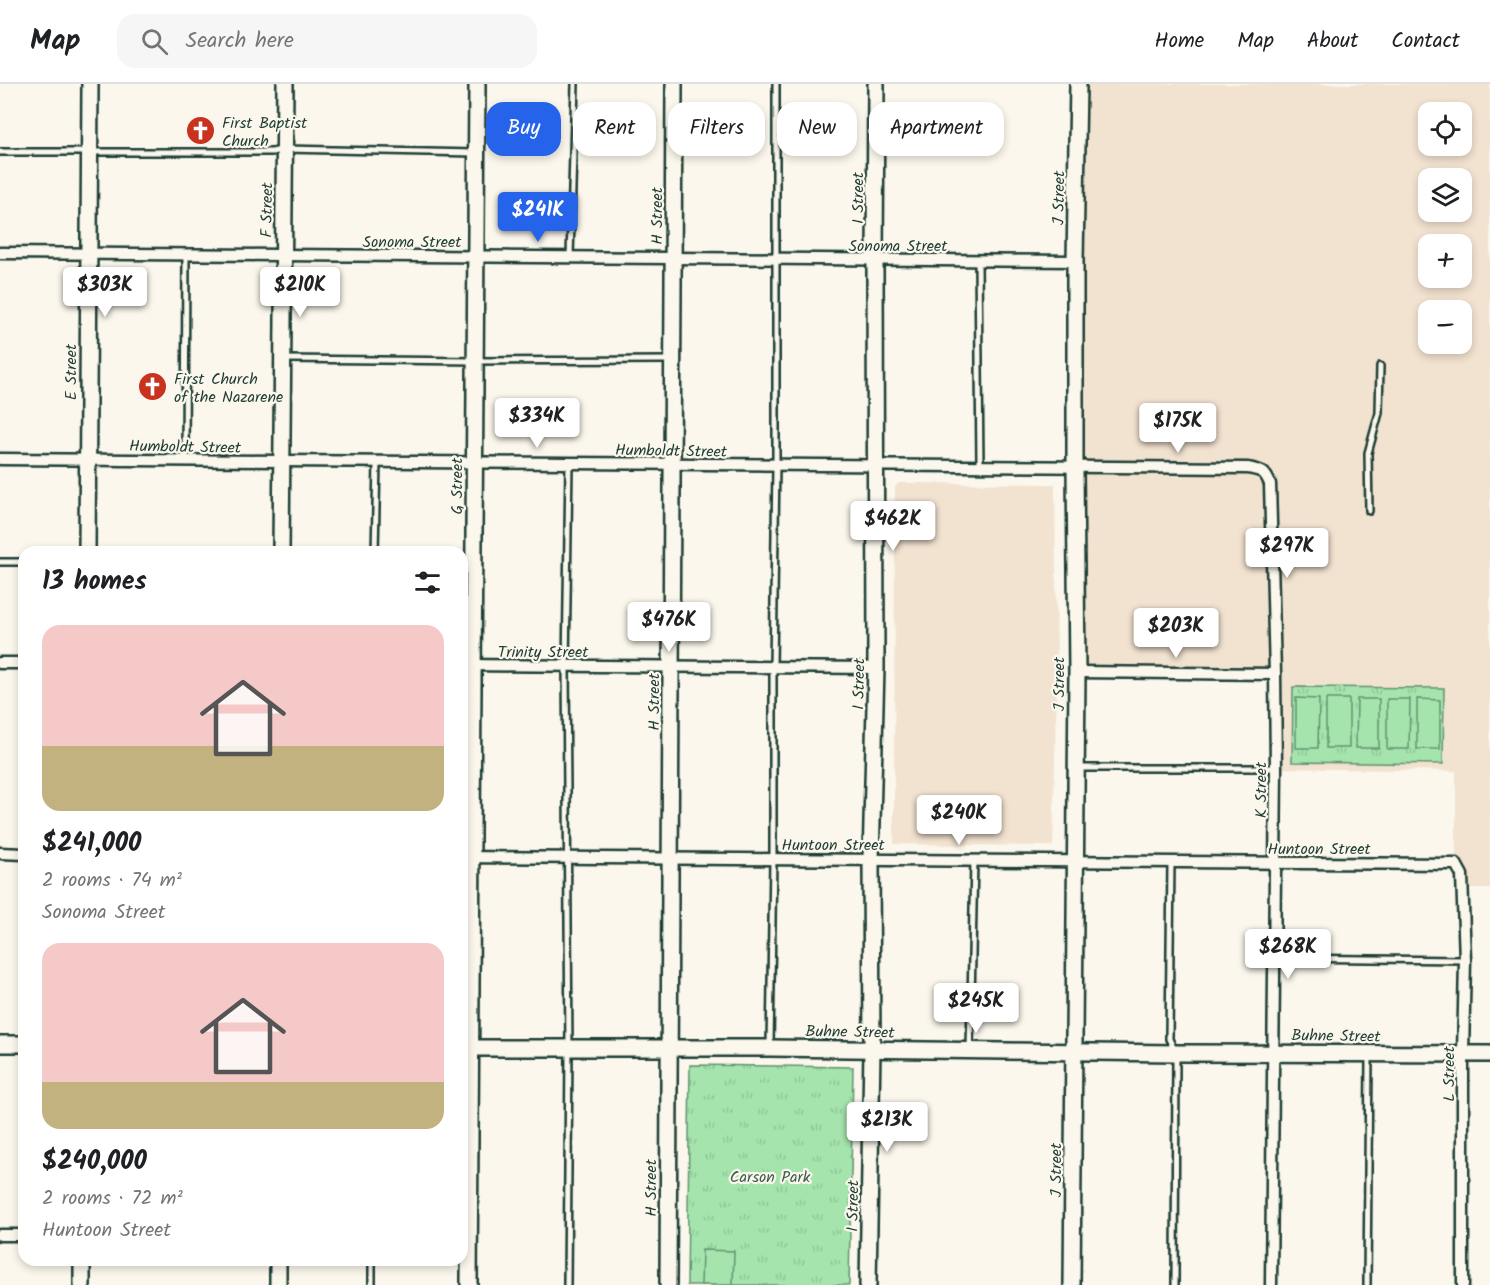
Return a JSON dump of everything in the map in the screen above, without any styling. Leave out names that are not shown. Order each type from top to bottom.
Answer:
[{"type":"street","name":"E Street","points":[[87,546],[90,84]]},
{"type":"street","name":"F Street","points":[[281,546],[285,84]]},
{"type":"street","name":"G Street","points":[[468,636],[474,463],[477,84]]},
{"type":"street","name":"H Street","points":[[668,1285],[674,84]]},
{"type":"street","name":"I Street","points":[[868,1285],[876,668],[876,84]]},
{"type":"street","name":"J Street","points":[[1072,1285],[1077,672],[1075,261],[1078,84]]},
{"type":"street","name":"Sonoma Street","points":[[0,253],[1075,261]]},
{"type":"street","name":"Humboldt Street","points":[[0,459],[1248,468],[1262,471],[1267,476]]},
{"type":"street","name":"K Street","points":[[1267,476],[1270,484],[1276,768],[1271,1285]]},
{"type":"street","points":[[0,663],[18,663]]},
{"type":"street","name":"Trinity Street","points":[[468,665],[876,668]]},
{"type":"street","points":[[1077,672],[1275,674]]},
{"type":"street","points":[[0,853],[18,854]]},
{"type":"street","name":"Huntoon Street","points":[[468,857],[1456,864]]},
{"type":"street","name":"L Street","points":[[1456,864],[1462,875],[1465,960],[1463,1285]]},
{"type":"street","points":[[0,1044],[18,1044]]},
{"type":"street","name":"Buhne Street","points":[[468,1048],[1490,1054]]},
{"type":"street","name":"G Street","points":[[468,1166],[469,1285]]},
{"type":"street","points":[[0,1235],[18,1234]]},
{"type":"street","points":[[82,1266],[82,1285]]},
{"type":"street","points":[[278,1266],[278,1285]]},
{"type":"lane","points":[[570,258],[575,84]]},
{"type":"lane","points":[[770,1048],[773,859],[772,667],[776,466],[776,84]]},
{"type":"lane","points":[[0,152],[272,152],[285,149],[476,153]]},
{"type":"lane","points":[[185,461],[186,255]]},
{"type":"lane","points":[[978,261],[980,467]]},
{"type":"lane","points":[[283,359],[673,360]]},
{"type":"lane","points":[[1369,511],[1368,453],[1379,413],[1380,366]]},
{"type":"lane","points":[[375,546],[377,462]]},
{"type":"lane","points":[[567,1285],[569,1048],[566,666],[569,464]]},
{"type":"lane","points":[[0,562],[18,562]]},
{"type":"lane","points":[[1076,768],[1276,768]]},
{"type":"lane","points":[[970,1050],[974,861]]},
{"type":"lane","points":[[1171,862],[1169,1039],[1176,1053],[1174,1285]]},
{"type":"lane","points":[[1274,958],[1465,960]]},
{"type":"lane","points":[[1368,1285],[1369,1054]]},
{"type":"lane","points":[[372,1266],[372,1285]]},
{"type":"shaded area","points":[[1078,84],[1490,84],[1490,889],[1462,889],[1456,864],[1456,771],[1276,768],[1275,674],[1077,672]]},
{"type":"shaded area","points":[[899,483],[1055,484],[1057,671],[1053,846],[894,844],[895,487]]},
{"type":"green space","points":[[1293,687],[1444,688],[1443,764],[1292,762]]},
{"type":"green space","points":[[1296,698],[1319,699],[1318,748],[1296,748]]},
{"type":"green space","points":[[1326,699],[1349,699],[1349,748],[1326,748]]},
{"type":"green space","points":[[1357,699],[1379,699],[1379,748],[1356,748]]},
{"type":"green space","points":[[1387,699],[1410,699],[1409,749],[1387,749]]},
{"type":"green space","points":[[1417,699],[1440,700],[1440,749],[1417,749]]},
{"type":"green space","name":"Carson Park","points":[[690,1065],[853,1067],[849,1285],[687,1285]]},
{"type":"green space","points":[[702,1250],[734,1251],[733,1285],[701,1285]]},
{"type":"place","name":"First Baptist Church","points":[[201,131]]},
{"type":"place","name":"First Church of the Nazarene","points":[[153,387]]}]
